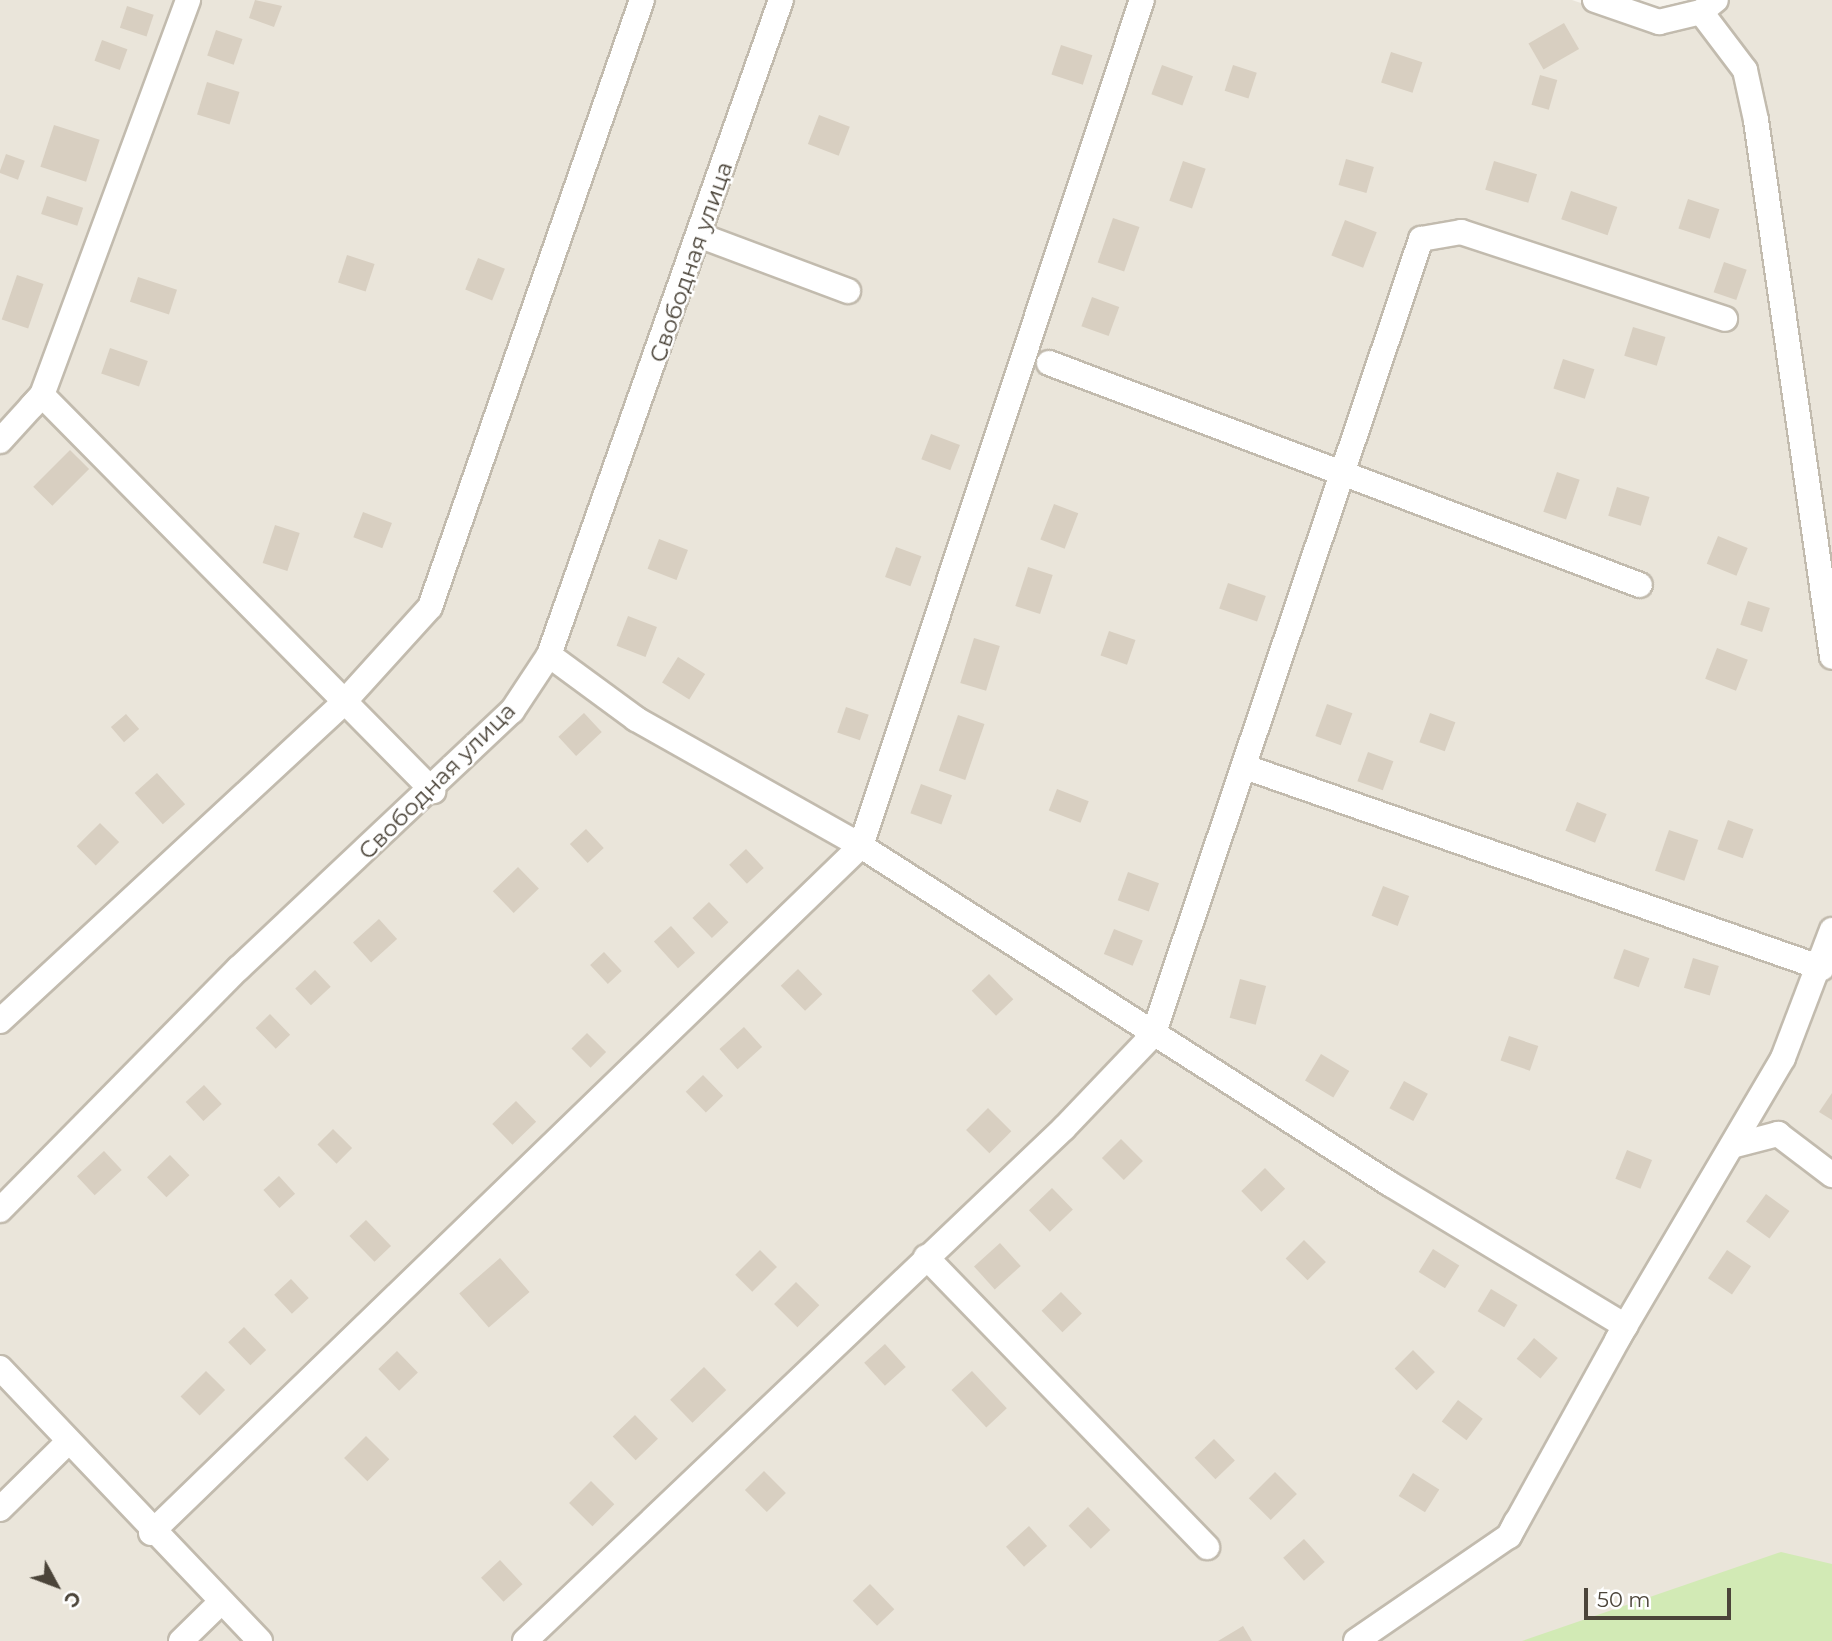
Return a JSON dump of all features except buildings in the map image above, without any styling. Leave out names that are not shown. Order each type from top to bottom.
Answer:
[{"type":"street","points":[[0,441],[42,396],[188,0]]},
{"type":"street","points":[[0,1021],[344,702],[430,607],[642,0]]},
{"type":"street","name":"Свободная улица","points":[[0,1210],[239,968],[433,791],[512,711],[549,655],[701,236],[781,0]]},
{"type":"street","points":[[151,1533],[861,846],[1142,0]]},
{"type":"street","points":[[1595,0],[1659,22],[1709,6],[1745,70],[1756,120],[1832,657]]},
{"type":"street","points":[[525,1641],[926,1257],[1153,1035],[1248,768],[1347,474],[1421,239],[1461,232],[1725,319]]},
{"type":"street","points":[[701,236],[848,291]]},
{"type":"street","points":[[1049,363],[1640,585]]},
{"type":"street","points":[[42,396],[433,791]]},
{"type":"street","points":[[549,655],[636,719],[861,846],[1153,1035],[1625,1325]]},
{"type":"street","points":[[1248,768],[1822,968]]},
{"type":"street","points":[[1356,1641],[1509,1536],[1625,1325],[1783,1058],[1822,968],[1832,930]]},
{"type":"street","points":[[1732,1146],[1778,1134],[1832,1175]]},
{"type":"street","points":[[926,1257],[1206,1547]]},
{"type":"street","points":[[0,1368],[151,1533],[260,1641]]},
{"type":"street","points":[[0,1509],[68,1442]]},
{"type":"street","points":[[181,1641],[221,1602]]},
{"type":"shaded area","points":[[0,0],[1572,0],[1669,33],[1689,0],[1832,0],[1832,1641],[0,1641]]},
{"type":"green space","points":[[1781,1552],[1832,1564],[1832,1641],[1522,1641]]}]
